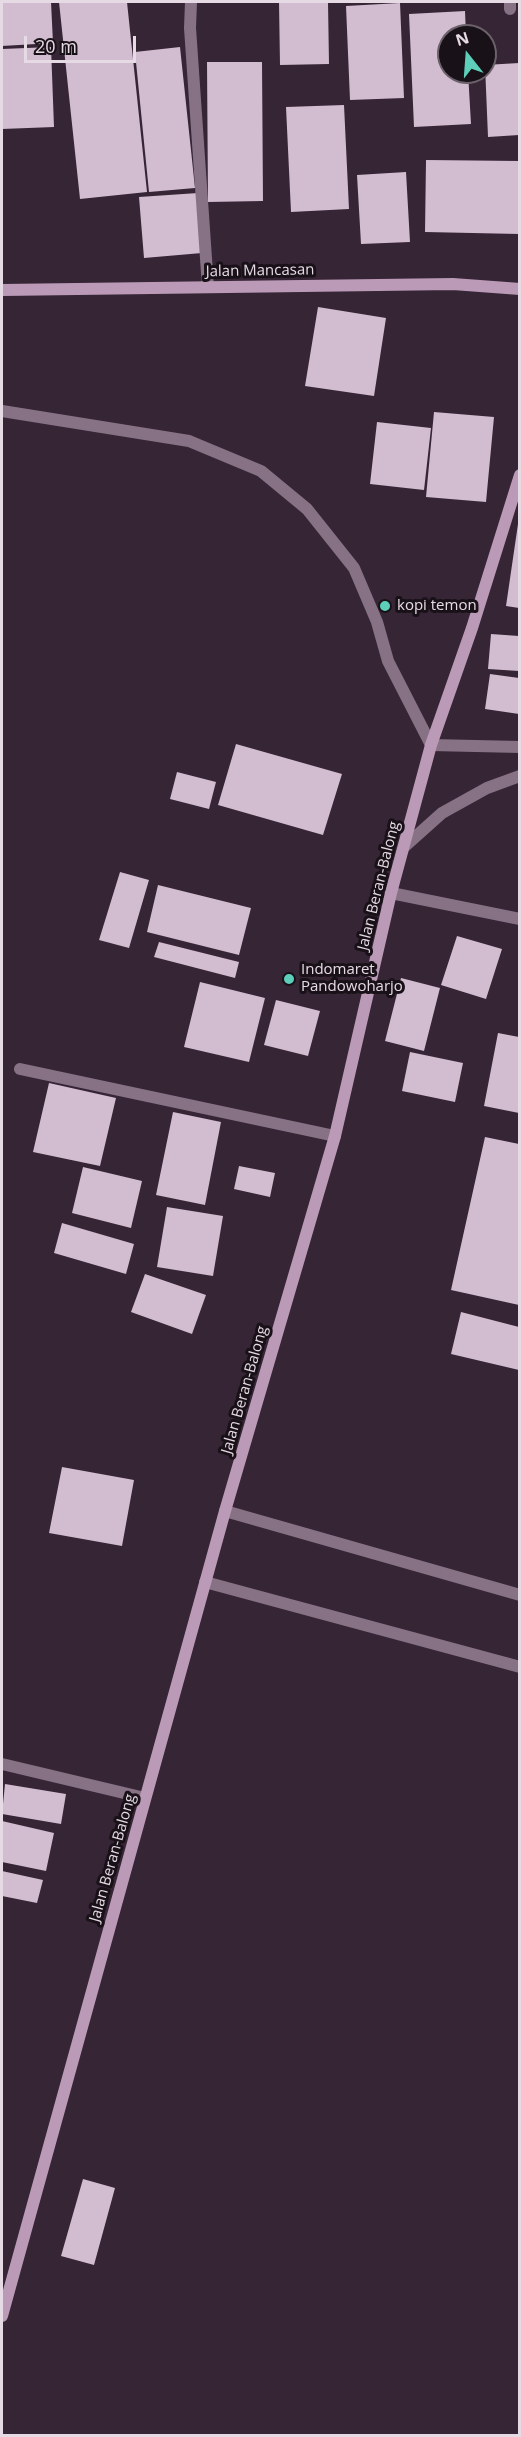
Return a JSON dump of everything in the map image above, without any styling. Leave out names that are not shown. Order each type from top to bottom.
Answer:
[{"type":"main road","name":"Jalan Mancasan","points":[[2,290],[453,284],[519,289]]},
{"type":"main road","name":"Jalan Beran-Balong","points":[[2,2316],[225,1511],[335,1136],[391,893],[431,745],[472,628],[519,474]]},
{"type":"street","points":[[191,2],[190,28],[208,287]]},
{"type":"street","points":[[2,411],[189,441],[261,471],[307,509],[354,568],[377,622],[388,661],[431,745],[519,747]]},
{"type":"street","points":[[404,847],[442,813],[487,788],[519,776]]},
{"type":"street","points":[[391,893],[519,919]]},
{"type":"street","points":[[20,1069],[335,1136]]},
{"type":"street","points":[[225,1511],[519,1595]]},
{"type":"street","points":[[205,1582],[519,1667]]},
{"type":"street","points":[[2,1764],[145,1798]]},
{"type":"building","points":[[2,2],[51,2],[53,43],[2,46]]},
{"type":"building","points":[[59,2],[127,2],[147,192],[80,199]]},
{"type":"building","points":[[279,2],[328,2],[329,64],[280,65]]},
{"type":"building","points":[[400,3],[404,98],[350,100],[346,6]]},
{"type":"building","points":[[465,11],[466,24],[437,24],[437,84],[469,84],[471,124],[414,127],[409,14]]},
{"type":"building","points":[[51,47],[54,127],[2,129],[2,49]]},
{"type":"building","points":[[180,47],[195,188],[149,192],[135,52]]},
{"type":"building","points":[[207,62],[262,62],[263,201],[208,202]]},
{"type":"building","points":[[519,63],[519,135],[488,137],[486,84],[497,84],[497,64]]},
{"type":"building","points":[[344,105],[349,209],[291,212],[286,107]]},
{"type":"building","points":[[426,160],[519,161],[519,234],[425,232]]},
{"type":"building","points":[[406,172],[410,242],[361,244],[357,175]]},
{"type":"building","points":[[198,193],[202,253],[144,258],[139,197]]},
{"type":"building","points":[[318,307],[386,318],[374,396],[305,386]]},
{"type":"building","points":[[434,412],[494,417],[486,502],[426,497]]},
{"type":"building","points":[[377,422],[431,428],[424,490],[370,484]]},
{"type":"building","points":[[519,524],[519,608],[506,606]]},
{"type":"building","points":[[491,634],[519,636],[519,671],[488,669]]},
{"type":"building","points":[[490,674],[519,678],[519,714],[485,709]]},
{"type":"building","points":[[236,744],[342,774],[323,835],[218,805]]},
{"type":"building","points":[[177,772],[216,782],[209,809],[170,799]]},
{"type":"building","points":[[120,872],[149,880],[129,948],[99,940]]},
{"type":"building","points":[[158,885],[251,908],[239,955],[147,932]]},
{"type":"building","points":[[457,936],[502,949],[486,999],[441,985]]},
{"type":"building","points":[[159,942],[239,962],[235,978],[154,957]]},
{"type":"building","points":[[401,978],[440,988],[424,1051],[385,1041]]},
{"type":"building","points":[[200,982],[265,998],[249,1062],[184,1047]]},
{"type":"building","points":[[276,1000],[320,1011],[308,1056],[264,1045]]},
{"type":"building","points":[[498,1033],[519,1037],[519,1113],[484,1106]]},
{"type":"building","points":[[410,1052],[463,1063],[455,1102],[402,1091]]},
{"type":"building","points":[[49,1083],[116,1098],[100,1166],[33,1152]]},
{"type":"building","points":[[173,1112],[221,1122],[205,1205],[156,1195]]},
{"type":"building","points":[[485,1137],[519,1144],[519,1305],[451,1290]]},
{"type":"building","points":[[239,1166],[275,1173],[270,1197],[234,1189]]},
{"type":"building","points":[[83,1167],[142,1181],[131,1228],[72,1213]]},
{"type":"building","points":[[167,1207],[223,1216],[213,1276],[157,1267]]},
{"type":"building","points":[[62,1223],[134,1244],[126,1274],[54,1253]]},
{"type":"building","points":[[145,1274],[206,1295],[192,1334],[131,1312]]},
{"type":"building","points":[[461,1312],[519,1327],[519,1370],[451,1354]]},
{"type":"building","points":[[62,1467],[134,1480],[122,1546],[49,1533]]},
{"type":"building","points":[[5,1784],[66,1794],[61,1824],[2,1814]]},
{"type":"building","points":[[2,1821],[54,1833],[46,1871],[2,1862]]},
{"type":"building","points":[[2,1871],[43,1880],[37,1903],[2,1896]]},
{"type":"building","points":[[83,2179],[115,2188],[94,2265],[61,2256]]},
{"type":"place","name":"kopi temon","points":[[385,606]]},
{"type":"place","name":"Indomaret Pandowoharjo","points":[[289,979]]}]
